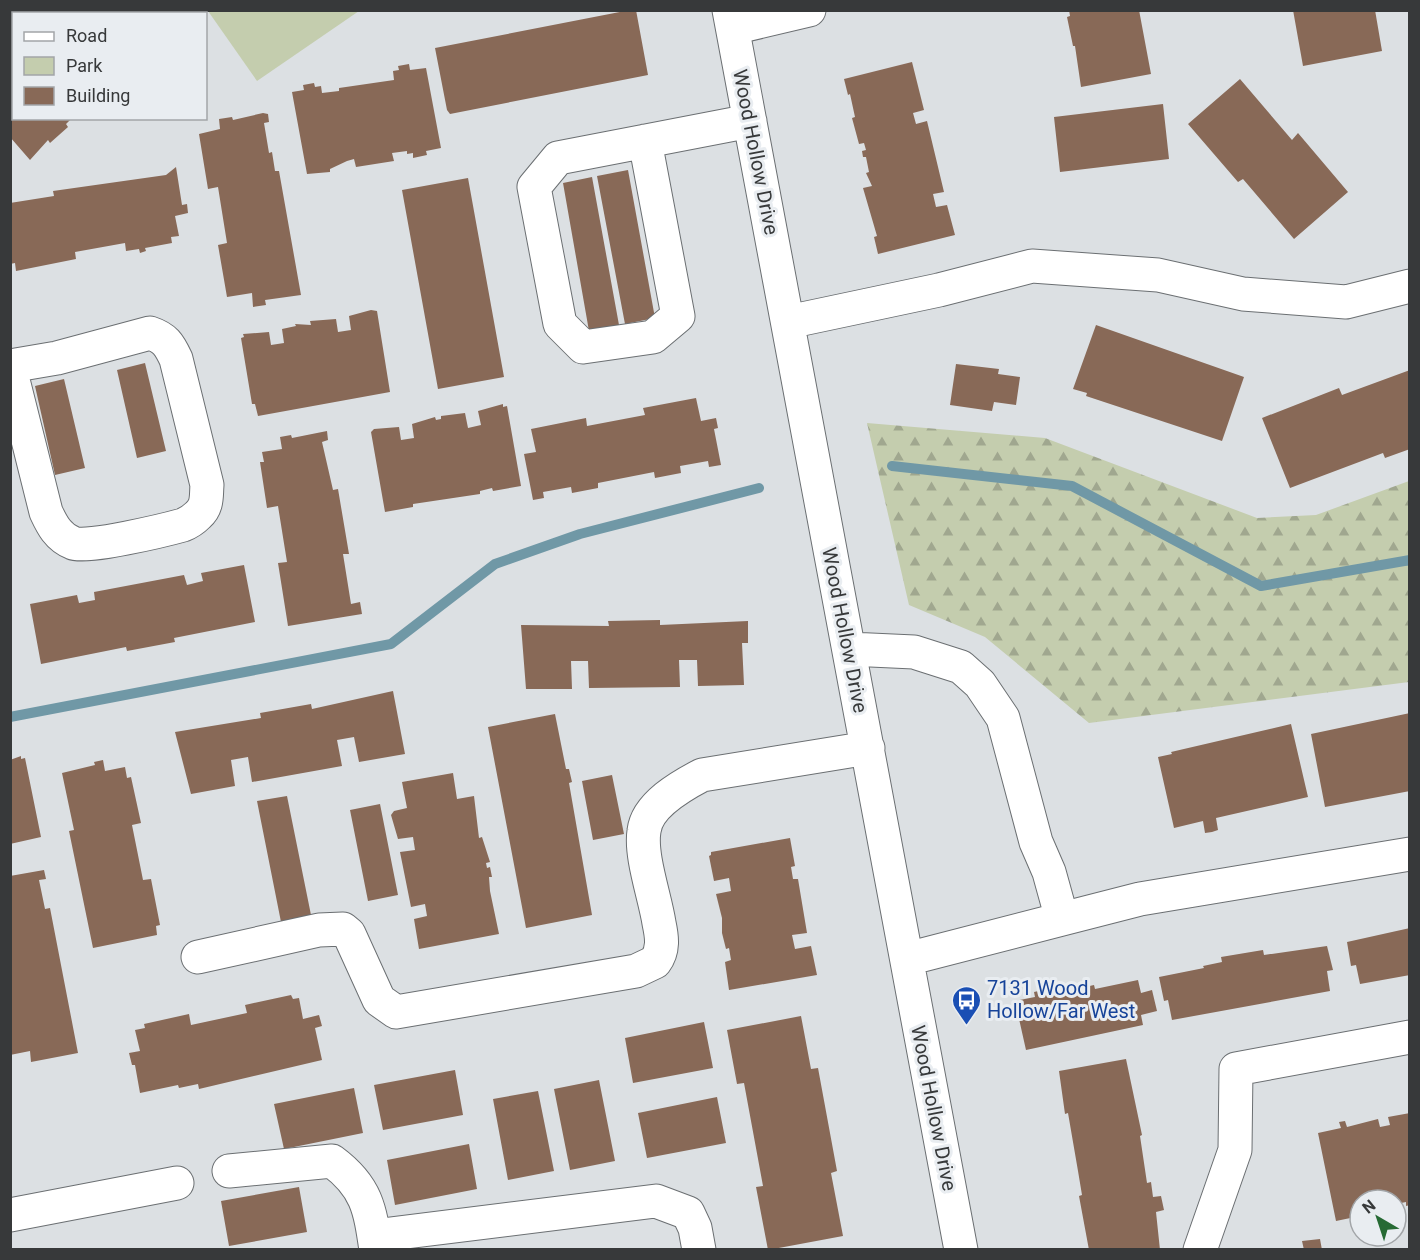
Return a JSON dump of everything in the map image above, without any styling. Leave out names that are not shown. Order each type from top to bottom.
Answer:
[{"type":"street","points":[[731,19],[809,10]]},
{"type":"street","name":"Wood Hollow Drive","points":[[731,19],[961,1250]]},
{"type":"street","points":[[645,141],[678,316],[653,337],[583,347],[560,324],[534,187],[558,158],[645,141],[750,121]]},
{"type":"street","points":[[788,322],[939,290],[1032,266],[1158,275],[1243,294],[1346,302],[1410,286]]},
{"type":"street","points":[[150,333],[169,343],[176,359],[207,485],[206,504],[200,513],[186,524],[126,538],[75,544],[61,536],[52,527],[46,512],[10,367],[57,358],[150,333]]},
{"type":"street","points":[[849,649],[914,652],[961,667],[980,684],[1003,718],[1036,842],[1049,872],[1062,919]]},
{"type":"street","points":[[198,957],[319,930],[343,930],[349,934],[379,1000],[396,1012],[636,971],[655,962],[662,944],[644,847],[644,830],[659,805],[678,788],[702,775],[868,748]]},
{"type":"street","points":[[907,958],[1140,899],[1410,854]]},
{"type":"street","points":[[1200,1250],[1235,1150],[1236,1069],[1410,1037]]},
{"type":"street","points":[[229,1171],[332,1161],[346,1171],[362,1190],[370,1211],[375,1243],[656,1201],[688,1213],[695,1228],[699,1250]]},
{"type":"street","points":[[10,1215],[177,1183]]},
{"type":"green space","points":[[208,11],[359,11],[257,81]]},
{"type":"green space","points":[[867,423],[1045,438],[1257,518],[1316,515],[1409,481],[1409,682],[1089,723],[985,637],[909,605]]},
{"type":"building","points":[[127,10],[195,10],[193,12],[128,12]]},
{"type":"building","points":[[636,10],[648,75],[450,114],[447,110],[435,48]]},
{"type":"building","points":[[1069,10],[1139,10],[1151,74],[1081,87],[1075,46],[1073,46],[1067,17],[1070,16]]},
{"type":"building","points":[[1293,10],[1375,10],[1382,51],[1303,66]]},
{"type":"building","points":[[912,62],[924,110],[913,113],[916,124],[927,121],[944,192],[933,194],[936,207],[947,205],[955,235],[878,254],[874,237],[877,236],[863,188],[872,186],[866,173],[869,172],[866,157],[863,157],[862,151],[866,150],[864,143],[859,144],[852,118],[855,117],[850,94],[848,95],[844,79]]},
{"type":"building","points":[[409,64],[410,70],[426,68],[441,148],[426,151],[427,155],[413,158],[413,153],[407,154],[407,151],[392,153],[394,161],[356,167],[354,159],[330,169],[330,172],[307,174],[292,92],[304,90],[303,85],[314,83],[315,87],[321,86],[322,93],[339,91],[339,88],[394,80],[393,71],[399,70],[398,66]]},
{"type":"building","points":[[1240,79],[1292,140],[1298,133],[1348,192],[1294,239],[1243,179],[1238,182],[1188,124]]},
{"type":"building","points":[[12,94],[12,120],[70,120],[66,124],[68,127],[50,143],[48,140],[30,160],[10,137],[10,95]]},
{"type":"building","points":[[1163,104],[1169,159],[1060,172],[1054,117]]},
{"type":"building","points":[[263,113],[268,114],[269,122],[264,123],[269,153],[272,152],[275,171],[279,171],[301,295],[265,300],[266,305],[253,307],[252,293],[227,297],[218,245],[227,243],[218,187],[208,189],[199,134],[220,129],[219,119],[232,117],[233,120]]},
{"type":"building","points":[[176,167],[182,205],[187,204],[188,213],[175,216],[179,236],[171,237],[172,243],[145,248],[146,251],[140,253],[139,249],[126,251],[125,243],[75,252],[76,259],[16,271],[15,263],[10,264],[10,203],[54,196],[53,191],[166,175]]},
{"type":"building","points":[[628,170],[655,318],[625,324],[597,176]]},
{"type":"building","points":[[592,177],[619,325],[589,331],[563,183]]},
{"type":"building","points":[[468,178],[504,377],[438,389],[402,190]]},
{"type":"building","points":[[371,310],[377,311],[390,392],[258,416],[255,404],[252,404],[241,338],[244,337],[243,334],[269,332],[271,345],[284,343],[282,329],[296,326],[295,324],[311,325],[310,321],[336,319],[338,332],[351,330],[349,316]]},
{"type":"building","points":[[1096,325],[1244,377],[1222,441],[1086,396],[1087,393],[1073,389]]},
{"type":"building","points":[[145,363],[166,451],[137,458],[117,370]]},
{"type":"building","points":[[956,364],[999,369],[998,374],[1020,377],[1016,405],[994,402],[992,411],[950,405]]},
{"type":"building","points":[[1410,370],[1410,449],[1385,458],[1383,453],[1290,488],[1262,418],[1339,388],[1342,395]]},
{"type":"building","points":[[64,379],[85,468],[55,475],[35,386]]},
{"type":"building","points":[[696,398],[701,421],[716,418],[718,428],[714,429],[721,465],[709,467],[708,461],[680,466],[681,473],[655,478],[654,472],[598,483],[598,488],[572,493],[571,487],[543,492],[544,498],[533,500],[524,454],[536,452],[531,429],[586,418],[587,426],[645,415],[643,408]]},
{"type":"building","points":[[503,404],[503,407],[507,406],[521,486],[493,491],[492,488],[480,491],[480,494],[413,504],[413,507],[385,512],[371,432],[374,429],[399,427],[401,440],[414,438],[412,424],[435,417],[436,420],[441,419],[441,416],[465,413],[468,428],[481,425],[478,411]]},
{"type":"building","points":[[327,431],[328,440],[322,442],[333,490],[338,489],[349,554],[343,554],[351,604],[360,602],[362,614],[288,626],[278,563],[287,562],[278,506],[267,508],[260,462],[264,462],[262,452],[282,449],[280,437],[291,435],[292,438]]},
{"type":"building","points":[[244,565],[255,622],[174,638],[175,642],[127,651],[126,647],[41,664],[30,604],[77,595],[79,603],[95,600],[94,592],[184,575],[187,585],[203,581],[201,573]]},
{"type":"building","points":[[660,620],[660,625],[748,621],[748,643],[742,643],[744,685],[698,686],[697,660],[679,660],[680,687],[589,688],[588,661],[571,661],[572,689],[526,689],[521,625],[609,626],[608,621]]},
{"type":"building","points":[[393,691],[405,754],[359,762],[354,737],[337,740],[342,766],[252,782],[248,757],[231,760],[235,786],[191,794],[175,732],[261,718],[260,713],[311,704],[312,709]]},
{"type":"building","points":[[1410,713],[1410,791],[1325,807],[1311,734]]},
{"type":"building","points":[[555,714],[566,769],[569,769],[572,782],[569,783],[592,915],[526,928],[488,727]]},
{"type":"building","points":[[1291,724],[1308,797],[1216,818],[1218,830],[1212,832],[1205,833],[1203,821],[1174,828],[1158,757]]},
{"type":"building","points":[[21,756],[21,759],[25,758],[41,837],[10,844],[10,760]]},
{"type":"building","points":[[103,760],[105,771],[125,767],[127,778],[131,777],[141,823],[132,825],[143,880],[151,879],[160,925],[156,926],[157,935],[93,948],[69,831],[74,830],[62,773],[95,765],[94,762]]},
{"type":"building","points":[[453,773],[457,799],[474,796],[479,838],[482,837],[490,862],[486,863],[487,868],[490,867],[492,877],[489,877],[490,891],[499,934],[419,949],[414,919],[427,916],[425,904],[411,907],[400,852],[415,850],[413,837],[398,839],[391,815],[394,811],[407,808],[402,782]]},
{"type":"building","points":[[612,775],[624,834],[593,840],[582,781]]},
{"type":"building","points":[[287,796],[311,915],[281,922],[257,801]]},
{"type":"building","points":[[380,804],[398,895],[368,901],[350,810]]},
{"type":"building","points":[[790,838],[795,866],[791,867],[793,879],[798,879],[807,933],[792,935],[795,949],[811,946],[817,975],[729,990],[725,962],[731,960],[729,948],[726,949],[722,933],[722,918],[716,894],[731,891],[729,878],[714,881],[709,856],[711,852]]},
{"type":"building","points":[[44,870],[46,879],[39,880],[45,909],[50,908],[78,1053],[31,1062],[30,1051],[10,1055],[10,876]]},
{"type":"building","points":[[1410,928],[1410,975],[1360,984],[1356,965],[1351,966],[1347,942]]},
{"type":"building","points":[[1327,946],[1333,970],[1327,971],[1330,991],[1172,1020],[1168,1000],[1164,1001],[1159,977],[1204,968],[1203,966],[1222,962],[1221,957],[1263,950],[1264,955]]},
{"type":"building","points":[[1138,980],[1141,993],[1152,990],[1157,1011],[1141,1015],[1143,1025],[1026,1050],[1015,1001],[1035,997],[1034,992],[1075,983],[1076,989],[1094,985],[1095,989]]},
{"type":"building","points":[[291,995],[293,999],[299,998],[303,1019],[319,1015],[322,1026],[315,1028],[322,1060],[199,1089],[198,1084],[179,1088],[178,1085],[140,1093],[135,1065],[132,1065],[129,1053],[140,1051],[135,1030],[145,1028],[144,1024],[189,1014],[191,1025],[247,1013],[245,1005]]},
{"type":"building","points":[[801,1016],[811,1069],[818,1068],[837,1171],[831,1173],[843,1236],[768,1250],[756,1187],[763,1186],[744,1083],[737,1084],[727,1030]]},
{"type":"building","points":[[704,1022],[713,1068],[633,1083],[625,1038]]},
{"type":"building","points":[[1126,1059],[1142,1135],[1140,1136],[1147,1183],[1151,1182],[1153,1197],[1161,1196],[1164,1210],[1156,1212],[1160,1250],[1089,1250],[1079,1196],[1082,1195],[1078,1171],[1068,1113],[1065,1114],[1059,1071]]},
{"type":"building","points":[[455,1070],[463,1115],[383,1130],[374,1085]]},
{"type":"building","points":[[599,1080],[615,1161],[570,1170],[554,1089]]},
{"type":"building","points":[[354,1088],[363,1133],[284,1149],[274,1104]]},
{"type":"building","points":[[538,1091],[554,1171],[508,1180],[493,1099]]},
{"type":"building","points":[[717,1097],[726,1143],[647,1158],[638,1113]]},
{"type":"building","points":[[1410,1113],[1410,1205],[1408,1206],[1408,1188],[1348,1188],[1348,1218],[1336,1221],[1318,1133],[1341,1128],[1339,1122],[1345,1121],[1347,1127],[1378,1119],[1380,1127],[1390,1125],[1388,1117]]},
{"type":"building","points":[[469,1144],[477,1189],[395,1205],[387,1160]]},
{"type":"building","points":[[299,1187],[307,1232],[229,1246],[221,1201]]},
{"type":"building","points":[[1320,1239],[1322,1250],[1304,1250],[1302,1241]]},
{"type":"waterway","points":[[892,466],[1072,486],[1261,586],[1410,560]]},
{"type":"waterway","points":[[10,717],[391,644],[495,564],[580,534],[759,488]]},
{"type":"place","name":"7131 Wood Hollow/Far West","points":[[966,1026]]}]
